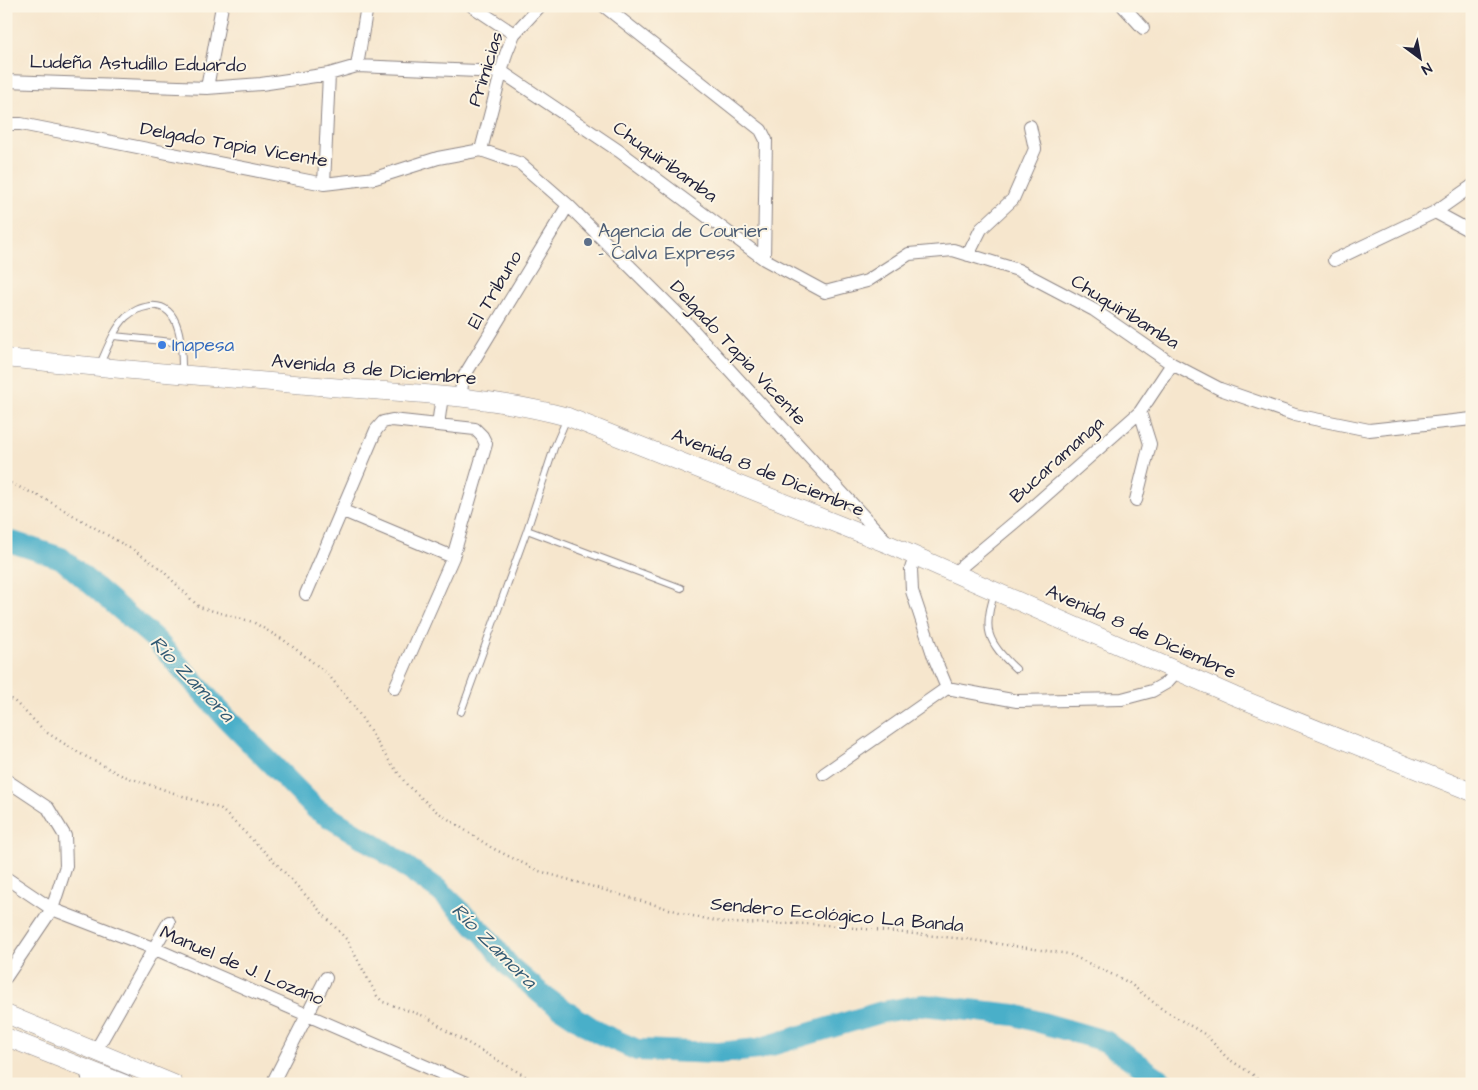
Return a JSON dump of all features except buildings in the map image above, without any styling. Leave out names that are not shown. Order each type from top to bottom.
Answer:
[{"type":"main road","name":"Avenida 8 de Diciembre","points":[[6,358],[98,368],[442,396],[537,408],[568,417],[890,545],[1177,671],[1472,792]]},
{"type":"main road","points":[[6,1014],[174,1084]]},
{"type":"main road","points":[[35,1048],[43,1030]]},
{"type":"main road","points":[[6,1037],[35,1048],[87,1075],[125,1084]]},
{"type":"street","points":[[206,88],[222,6]]},
{"type":"street","points":[[367,6],[357,66],[502,72]]},
{"type":"street","points":[[472,6],[514,34]]},
{"type":"street","name":"Primicias","points":[[481,150],[506,54],[514,34],[540,6]]},
{"type":"street","points":[[604,6],[761,130],[766,140],[764,259]]},
{"type":"street","points":[[1123,6],[1143,28]]},
{"type":"street","name":"Ludeña Astudillo Eduardo","points":[[6,81],[206,88],[261,84],[329,74],[357,66]]},
{"type":"street","name":"Chuquiribamba","points":[[502,72],[619,151],[764,259],[825,292],[867,281],[909,254],[953,250],[1018,270],[1094,310],[1172,364],[1220,389],[1295,415],[1369,430],[1472,419]]},
{"type":"street","points":[[324,184],[329,74]]},
{"type":"street","name":"Delgado Tapia Vicente","points":[[6,124],[22,124],[324,184],[375,178],[438,158],[481,150],[521,164],[568,205],[683,319],[890,545]]},
{"type":"street","points":[[968,255],[982,229],[1013,199],[1035,149],[1030,126]]},
{"type":"street","points":[[1334,260],[1435,212],[1472,186]]},
{"type":"street","name":"El Tribuno","points":[[460,398],[463,378],[568,205]]},
{"type":"street","points":[[1435,212],[1472,232]]},
{"type":"street","name":"Bucaramanga","points":[[954,572],[1028,511],[1140,412],[1172,364]]},
{"type":"street","points":[[438,425],[442,396]]},
{"type":"street","points":[[1136,500],[1150,444],[1140,412]]},
{"type":"street","points":[[306,594],[376,430],[383,422],[392,420],[475,429],[482,436],[486,444],[453,557],[395,688]]},
{"type":"street","points":[[341,510],[453,557]]},
{"type":"street","points":[[915,556],[910,568],[912,591],[934,657],[947,688]]},
{"type":"street","points":[[824,774],[947,688],[1017,701],[1122,698],[1152,691],[1166,683],[1177,671]]},
{"type":"street","points":[[6,780],[48,808],[64,836],[66,866],[52,909],[6,977]]},
{"type":"street","name":"Manuel de J. Lozano","points":[[6,878],[52,909],[154,948],[466,1084]]},
{"type":"street","points":[[95,1052],[169,922]]},
{"type":"street","points":[[272,1084],[326,978]]},
{"type":"lane","points":[[98,368],[125,318],[138,308],[154,306],[168,311],[178,326],[182,343],[182,375]]},
{"type":"lane","points":[[114,336],[182,343]]},
{"type":"lane","points":[[461,712],[527,530],[554,448],[568,417]]},
{"type":"lane","points":[[527,530],[681,588]]},
{"type":"lane","points":[[996,591],[990,606],[987,624],[993,643],[1002,656],[1016,668]]},
{"type":"path","name":"Sendero Ecológico La Banda","points":[[6,481],[45,499],[136,551],[160,568],[199,607],[253,622],[285,641],[327,673],[356,709],[387,758],[407,785],[436,811],[492,848],[539,871],[693,916],[726,923],[816,924],[965,939],[1069,954],[1128,982],[1162,1009],[1206,1035],[1227,1058],[1255,1076],[1260,1084]]},
{"type":"path","points":[[6,697],[14,701],[46,732],[79,753],[121,775],[221,808],[273,860],[347,940],[377,996],[383,1002],[427,1017],[455,1036],[539,1084]]},
{"type":"waterway","name":"Río Zamora","points":[[6,540],[61,558],[155,639],[227,719],[316,809],[381,849],[440,891],[485,935],[509,966],[546,998],[599,1033],[637,1050],[719,1053],[758,1049],[882,1012],[923,1005],[1015,1015],[1105,1041],[1166,1084]]},
{"type":"place","name":"Agencia de Courier - Calva Express","points":[[588,242]]},
{"type":"place","name":"Inapesa","points":[[162,345]]}]
